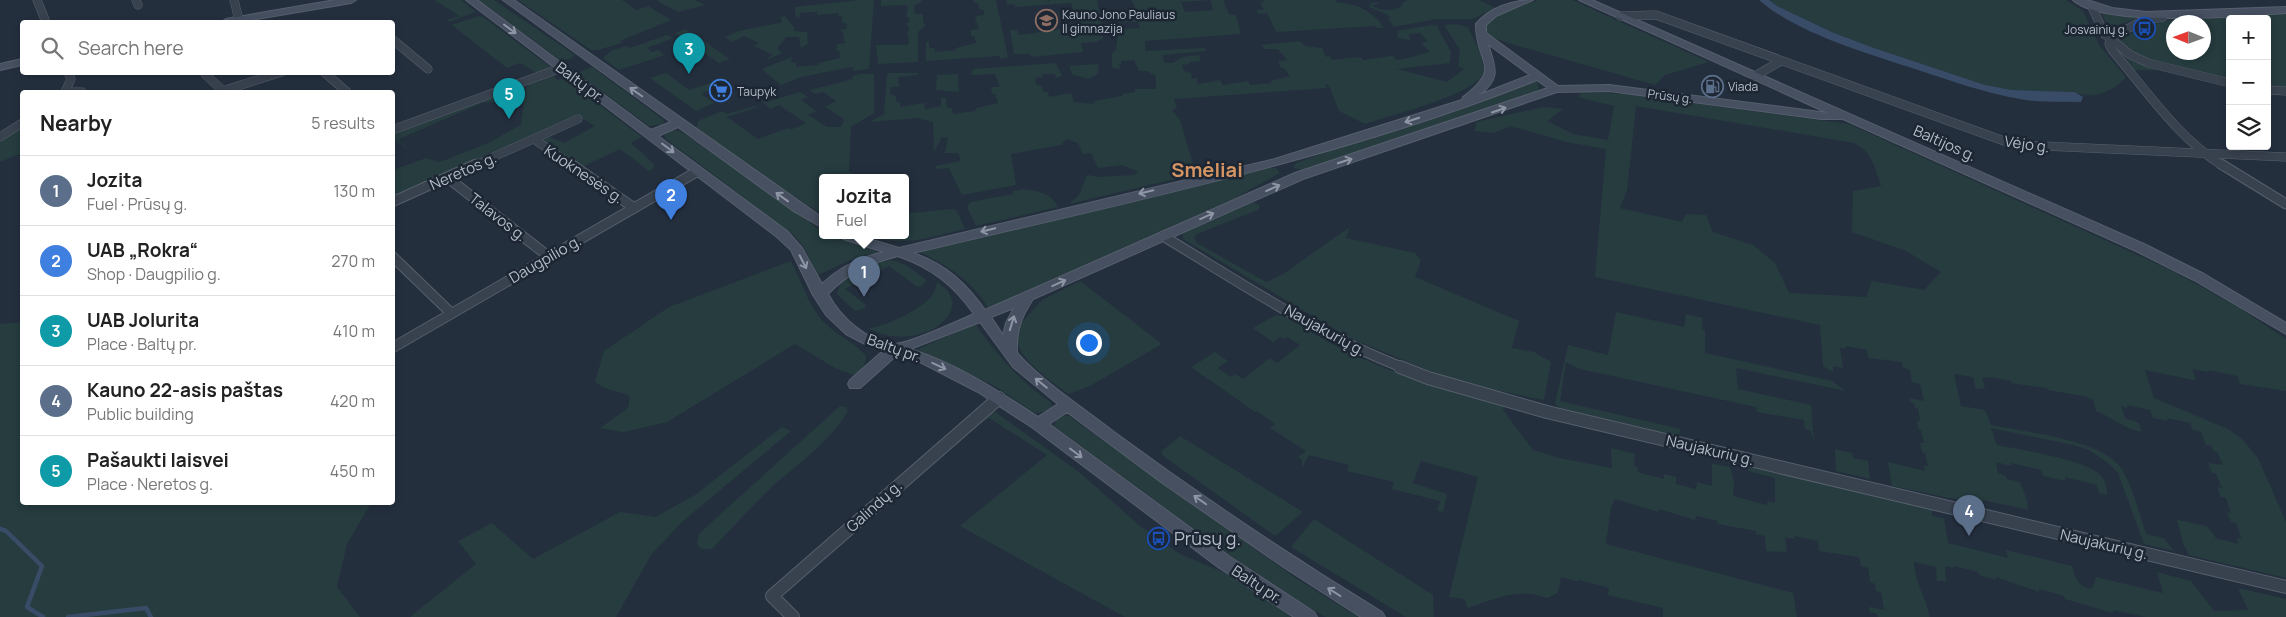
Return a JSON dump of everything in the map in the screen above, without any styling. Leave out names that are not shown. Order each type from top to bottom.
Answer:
[{"type":"main road","points":[[239,20],[351,0]]},
{"type":"main road","name":"Baltų pr.","points":[[471,0],[574,63],[680,122],[819,221]]},
{"type":"main road","name":"Baltų pr.","points":[[508,0],[650,135],[782,234],[796,248],[820,295],[838,320],[851,331],[870,342],[932,362],[966,378],[999,398],[1038,424],[1224,562],[1308,617]]},
{"type":"main road","points":[[1458,105],[1486,84],[1491,76],[1490,63],[1480,34],[1481,24],[1486,19],[1528,0]]},
{"type":"main road","name":"Baltijos g.","points":[[1584,0],[2140,248],[2199,277],[2286,328]]},
{"type":"main road","points":[[2078,0],[2092,7],[2163,17],[2286,10]]},
{"type":"main road","points":[[1480,34],[1556,90]]},
{"type":"main road","points":[[0,67],[20,62]]},
{"type":"main road","points":[[820,295],[843,272],[858,264],[899,252],[1279,162],[1487,96],[1537,76]]},
{"type":"main road","name":"Prūsų g.","points":[[893,350],[930,338],[1029,296],[1299,176],[1556,90]]},
{"type":"main road","points":[[650,135],[680,122]]},
{"type":"main road","points":[[1279,162],[1299,176]]},
{"type":"main road","points":[[858,239],[922,260],[935,267],[952,280],[982,315],[1010,354],[1027,372],[1068,404],[1271,551],[1376,617]]},
{"type":"main road","points":[[954,327],[965,308],[965,296]]},
{"type":"main road","points":[[1010,354],[1009,335],[1013,319],[1029,296]]},
{"type":"main road","points":[[855,384],[893,350]]},
{"type":"main road","points":[[1038,424],[1068,404]]},
{"type":"street","points":[[36,0],[45,20]]},
{"type":"street","points":[[234,0],[239,20]]},
{"type":"street","points":[[2092,7],[2106,35],[2129,54],[2148,63],[2226,83]]},
{"type":"street","name":"Vėjo g.","points":[[1620,16],[1656,15],[2004,142],[2020,146],[2286,157]]},
{"type":"street","points":[[2110,38],[2144,20],[2163,17]]},
{"type":"street","points":[[2110,38],[2109,44],[2112,50],[2178,128],[2204,154],[2286,204]]},
{"type":"street","points":[[395,42],[428,69]]},
{"type":"street","points":[[1755,76],[1782,61]]},
{"type":"street","points":[[395,129],[574,63]]},
{"type":"street","points":[[66,90],[71,79],[69,75]]},
{"type":"street","points":[[206,75],[220,90]]},
{"type":"street","points":[[228,90],[273,75]]},
{"type":"street","points":[[327,75],[345,90]]},
{"type":"street","name":"Prūsų g.","points":[[1556,90],[1608,88],[1821,116],[1844,116]]},
{"type":"street","points":[[2271,90],[2286,91]]},
{"type":"street","name":"Neretos g.","points":[[395,201],[578,119]]},
{"type":"street","points":[[0,137],[20,124]]},
{"type":"street","name":"Kuoknesės g.","points":[[534,139],[634,208]]},
{"type":"street","name":"Daugpilio g.","points":[[395,346],[548,256],[698,171]]},
{"type":"street","name":"Talavos g.","points":[[448,178],[548,256]]},
{"type":"street","name":"Naujakurių g.","points":[[1163,236],[1315,328],[1369,355],[1428,378],[1547,412],[2286,587]]},
{"type":"street","points":[[395,259],[451,313]]},
{"type":"street","name":"Galindų g.","points":[[793,617],[772,596],[999,398]]},
{"type":"green space","points":[[434,0],[461,0],[476,12],[449,22],[447,20],[460,16]]},
{"type":"green space","points":[[479,0],[494,0],[575,55],[570,59],[560,60]]},
{"type":"green space","points":[[518,0],[622,0],[636,10],[648,6],[671,20],[620,41],[622,43],[598,50],[591,50]]},
{"type":"green space","points":[[695,0],[705,5],[678,12],[657,1]]},
{"type":"green space","points":[[874,0],[869,69],[854,71],[852,67],[801,77],[781,85],[762,69],[792,57],[791,63],[796,62],[796,67],[818,65],[819,63],[840,58],[839,50],[836,50],[837,44],[846,42],[844,41],[843,32],[839,30],[846,29],[847,24],[842,22],[842,16],[838,16],[839,13],[817,15],[817,12],[800,13],[799,19],[795,14],[795,7]]},
{"type":"green space","points":[[881,0],[922,0],[914,5],[915,14],[923,14],[923,22],[926,25],[918,32],[918,62],[878,64],[876,45],[907,45],[909,42],[907,32],[909,32],[909,26],[906,23],[909,22],[909,17],[906,17],[908,7],[906,5],[881,6]]},
{"type":"green space","points":[[974,0],[996,0],[1008,57],[1000,59],[1000,56],[926,61],[926,42],[929,42],[929,48],[934,48],[935,52],[956,50],[956,48],[976,43],[974,36],[971,36],[971,30],[979,29],[975,18],[984,15],[984,10],[979,9],[978,3],[974,3]]},
{"type":"green space","points":[[1006,0],[1047,0],[1048,2],[1050,0],[1097,0],[1103,38],[1097,42],[1081,43],[1083,52],[1031,57],[1030,54],[1014,54],[1010,30],[1017,30],[1019,35],[1078,27],[1071,3],[1015,7],[1014,4],[1007,5]]},
{"type":"green space","points":[[1131,0],[1209,0],[1181,2],[1185,12],[1213,10],[1210,0],[1223,0],[1229,14],[1236,15],[1241,34],[1145,41],[1146,51],[1205,48],[1205,51],[1162,55],[1165,63],[1173,63],[1182,57],[1199,55],[1201,61],[1182,65],[1184,71],[1191,73],[1192,79],[1197,78],[1198,84],[1220,80],[1223,85],[1248,81],[1250,85],[1271,83],[1271,81],[1290,76],[1284,68],[1281,68],[1278,61],[1287,60],[1278,49],[1265,49],[1261,45],[1299,41],[1306,46],[1322,48],[1326,57],[1329,56],[1332,60],[1361,57],[1363,60],[1393,56],[1396,60],[1410,58],[1430,52],[1421,43],[1428,41],[1420,33],[1409,34],[1410,40],[1398,38],[1397,31],[1431,25],[1437,26],[1451,52],[1450,63],[1397,69],[1447,82],[1464,69],[1458,66],[1460,50],[1444,25],[1456,24],[1468,27],[1482,58],[1482,75],[1476,82],[1464,90],[1429,104],[1365,124],[1339,111],[1327,84],[1325,85],[1327,88],[1174,99],[1177,108],[1172,110],[1180,120],[1196,174],[1069,204],[1079,195],[1087,175],[1101,177],[1134,175],[1139,172],[1122,165],[1098,168],[1091,153],[1083,154],[1078,143],[1067,139],[1061,145],[1011,154],[1016,185],[962,195],[949,168],[936,169],[936,166],[961,161],[958,153],[945,153],[948,138],[942,137],[934,152],[933,122],[919,118],[869,122],[884,114],[887,75],[889,73],[918,73],[918,75],[898,77],[899,87],[890,87],[890,94],[896,96],[896,102],[900,102],[900,107],[924,103],[925,109],[941,106],[941,98],[946,98],[947,108],[952,108],[953,114],[976,111],[976,108],[998,103],[995,94],[992,94],[991,87],[1000,87],[995,74],[971,75],[973,69],[1056,63],[1062,76],[1056,78],[1055,74],[1042,74],[1043,77],[1035,78],[1036,84],[1042,86],[1043,92],[1048,92],[1049,97],[1071,93],[1074,102],[1094,104],[1094,101],[1135,92],[1135,89],[1156,89],[1156,76],[1147,71],[1139,71],[1134,60],[1121,61],[1121,64],[1119,64],[1120,69],[1112,68],[1112,53],[1116,50],[1118,35],[1113,32],[1114,27],[1121,29],[1140,28],[1138,22],[1116,23],[1137,19],[1129,9],[1135,6]]},
{"type":"green space","points":[[1265,0],[1335,0],[1336,2],[1350,4],[1369,12],[1384,28],[1377,28],[1375,26],[1276,32],[1267,13],[1258,14],[1257,10],[1264,10],[1260,3]]},
{"type":"green space","points":[[1408,0],[1479,0],[1495,8],[1473,19],[1437,19],[1394,27],[1388,19],[1391,17],[1369,7],[1371,3],[1377,2],[1379,3],[1372,6],[1384,10],[1392,10],[1400,7],[1403,5],[1401,4]]},
{"type":"green space","points":[[1538,0],[1572,0],[1709,62],[1665,75],[1655,85],[1486,35],[1488,23],[1501,14]]},
{"type":"green space","points":[[1769,0],[2066,0],[2083,11],[2099,45],[2126,77],[2116,87],[2095,95],[2081,95],[2075,92],[2012,90],[1985,85],[1834,33],[1777,6]]},
{"type":"green space","points":[[2101,12],[2137,16],[2139,17],[2109,29]]},
{"type":"green space","points":[[2286,12],[2286,89],[2271,89],[2271,15],[2226,15],[2226,81],[2180,70],[2134,70],[2121,51],[2119,42],[2135,32],[2166,21],[2166,60],[2211,60],[2210,15]]},
{"type":"green space","points":[[478,16],[483,17],[552,68],[537,73],[520,63],[507,68],[452,25]]},
{"type":"green space","points":[[785,16],[795,28],[793,31],[807,32],[808,44],[801,48],[799,37],[786,37],[777,49],[782,53],[769,59],[767,58],[773,55],[754,46],[759,43],[744,36],[732,42],[725,37],[739,31],[782,22],[780,17]]},
{"type":"green space","points":[[686,29],[730,59],[719,63],[675,33]]},
{"type":"green space","points":[[667,35],[673,38],[647,48],[652,52],[658,50],[665,55],[619,70],[603,58],[611,51],[626,46],[630,48]]},
{"type":"green space","points":[[1099,64],[1098,74],[1088,79],[1072,74],[1069,66]]},
{"type":"green space","points":[[592,67],[664,120],[663,124],[649,126],[577,73]]},
{"type":"green space","points":[[666,73],[689,90],[711,83],[717,87],[701,94],[714,103],[696,111],[650,78]]},
{"type":"green space","points":[[874,74],[874,113],[851,127],[849,172],[853,174],[819,174],[819,212],[730,154],[696,129],[698,121],[722,111],[727,114],[755,106],[758,107],[727,117],[758,139],[788,128],[790,130],[806,123],[779,105],[770,109],[760,100],[767,102],[800,92],[808,97],[801,100],[816,111],[808,115],[827,127],[841,127],[844,119],[825,107],[836,101],[823,92],[815,94],[810,90],[853,79],[852,76]]},
{"type":"green space","points":[[958,74],[959,92],[936,90],[937,75]]},
{"type":"green space","points":[[554,76],[557,80],[564,78],[642,137],[631,143],[654,164],[654,168],[649,171],[620,149],[578,169],[543,140],[547,136],[564,143],[595,126],[578,116],[467,163],[395,198],[395,169],[426,158],[438,162],[445,160],[488,143],[521,125],[526,88],[530,84]]},
{"type":"green space","points":[[1534,80],[1538,82],[1539,89],[1529,95],[1302,170],[1294,168],[1294,165],[1297,163],[1331,150],[1487,99]]},
{"type":"green space","points":[[1581,92],[1625,94],[1849,124],[2173,271],[2238,307],[2286,339],[2286,391],[2240,384],[2237,376],[2208,370],[2209,372],[2192,369],[2196,379],[2193,380],[2145,370],[2154,398],[2228,429],[2243,440],[2258,458],[2286,522],[2286,578],[2189,555],[2183,543],[2177,520],[2207,526],[2216,538],[2238,544],[2237,538],[2242,539],[2236,523],[2231,522],[2227,512],[2231,513],[2226,498],[2221,497],[2217,487],[2222,488],[2216,474],[2212,473],[2208,463],[2223,465],[2217,452],[2213,451],[2212,446],[2206,445],[2201,432],[2193,430],[2190,423],[2167,418],[2168,421],[2153,418],[2150,410],[2127,405],[2128,408],[2121,406],[2125,418],[2139,423],[2142,432],[2096,411],[2093,400],[2084,396],[2011,383],[2011,381],[1990,377],[1982,377],[1985,388],[1976,389],[1973,377],[1954,374],[1961,406],[1985,410],[1991,425],[2062,439],[2097,450],[2111,458],[2121,468],[2129,483],[2146,534],[2164,538],[2174,551],[2144,544],[2118,473],[2107,462],[2089,450],[2073,445],[1991,428],[1997,445],[2051,456],[2091,469],[2105,481],[2107,495],[2099,493],[2097,485],[2065,477],[2065,481],[2043,476],[2041,470],[2011,463],[2011,466],[1996,462],[1998,473],[2006,476],[2007,479],[2020,482],[2027,500],[2028,510],[1983,500],[1983,505],[1892,486],[1888,462],[1925,471],[1924,466],[1928,466],[1920,443],[1924,443],[1921,430],[1918,429],[1917,421],[1920,421],[1918,408],[1915,408],[1914,403],[1910,402],[1909,398],[1924,401],[1920,384],[1912,382],[1910,370],[1903,368],[1902,362],[1868,358],[1867,350],[1846,346],[1846,348],[1840,348],[1843,368],[1833,366],[1833,372],[1823,366],[1820,325],[1595,277],[1606,149],[1566,142],[1511,126],[1493,133],[1475,131],[1476,122],[1543,107],[1563,109],[1547,121],[1573,134],[1608,140],[1614,106],[1578,97]],"holes":[[[1636,106],[1854,143],[1869,156],[1875,166],[1881,186],[1853,191],[1852,232],[1906,251],[1941,272],[1924,290],[1872,281],[1866,297],[1789,293],[1775,263],[1753,245],[1713,232],[1706,215],[1686,214],[1682,222],[1620,208],[1627,190]]]},
{"type":"green space","points":[[506,93],[513,95],[510,101],[482,103],[399,139],[410,151],[395,140],[395,132],[473,102]]},
{"type":"green space","points":[[20,129],[20,154],[0,162],[0,141]]},
{"type":"green space","points":[[672,130],[679,131],[688,136],[819,229],[819,239],[839,239],[878,252],[853,259],[818,275],[804,248],[794,235],[666,139],[664,135]]},
{"type":"green space","points":[[1269,168],[1276,168],[1280,173],[1235,198],[988,308],[982,298],[958,274],[918,251]]},
{"type":"green space","points":[[1024,189],[1040,192],[1048,196],[1058,207],[976,226],[967,207],[970,202],[1013,194],[1013,191]]},
{"type":"green space","points":[[1254,202],[1260,206],[1258,210],[1197,234],[1194,237],[1197,243],[1266,282],[1283,274],[1350,227],[1346,238],[1415,253],[1421,261],[1415,277],[1519,321],[1512,348],[1534,352],[1551,362],[1544,400],[1475,386],[1432,372],[1348,337],[1183,239],[1183,233]]},
{"type":"green space","points":[[953,209],[957,211],[965,229],[917,240],[893,241],[881,239],[909,239],[909,212]]},
{"type":"green space","points":[[890,260],[900,262],[909,267],[926,280],[925,283],[920,287],[916,286],[889,266],[845,289],[866,305],[865,308],[855,311],[837,294],[839,286],[850,275],[866,267]]},
{"type":"green space","points":[[791,261],[811,304],[821,319],[833,330],[858,347],[866,356],[862,369],[855,375],[837,369],[795,344],[667,422],[624,432],[600,428],[628,408],[630,397],[607,389],[595,381],[604,351],[669,307]]},
{"type":"green space","points":[[1080,281],[1162,344],[1090,386],[1069,394],[1040,372],[1026,358],[1018,344],[1017,328],[1042,300]]},
{"type":"green space","points":[[937,282],[948,291],[953,303],[949,315],[941,324],[918,335],[905,337],[880,333],[869,328],[884,325],[920,306],[932,295]]},
{"type":"green space","points":[[1616,312],[1684,327],[1686,314],[1703,318],[1702,330],[1705,331],[1705,353],[1832,381],[1846,391],[1736,368],[1738,389],[1811,405],[1814,444],[1811,431],[1805,429],[1804,420],[1757,412],[1756,407],[1580,369],[1566,362],[1560,401],[1680,429],[1677,436],[1560,408],[1555,404],[1568,345],[1608,355]]},
{"type":"green space","points":[[1276,315],[1284,316],[1363,359],[1403,375],[1504,406],[1503,410],[1533,450],[1559,458],[1612,468],[1611,448],[1635,454],[1634,466],[1638,468],[1637,472],[1664,479],[1664,474],[1676,477],[1676,484],[1696,489],[1697,482],[1712,486],[1712,464],[1730,467],[1734,481],[1733,496],[1767,505],[1768,501],[1775,503],[1775,478],[1748,471],[1747,464],[1932,507],[1932,516],[1944,518],[1948,543],[2008,558],[2006,550],[2072,566],[2080,584],[2087,588],[2092,589],[2096,577],[2163,593],[2157,572],[2191,581],[2214,611],[2248,610],[2238,588],[2286,599],[2286,617],[2145,617],[2113,610],[2113,613],[2065,599],[2064,596],[2039,589],[2039,592],[1996,577],[1996,580],[1979,575],[1978,572],[1954,566],[1953,568],[1945,566],[1946,581],[1937,581],[1936,567],[1914,562],[1918,583],[1930,617],[1878,617],[1877,614],[1870,612],[1869,607],[1884,610],[1881,592],[1876,591],[1875,584],[1870,582],[1868,568],[1861,566],[1859,557],[1819,551],[1818,541],[1794,536],[1794,539],[1785,537],[1787,552],[1766,551],[1765,536],[1756,534],[1756,531],[1718,524],[1718,521],[1696,516],[1695,520],[1659,509],[1659,512],[1615,499],[1611,507],[1606,544],[1793,593],[1797,617],[1663,617],[1663,608],[1608,595],[1609,588],[1561,577],[1558,593],[1547,598],[1536,595],[1516,594],[1468,608],[1464,599],[1449,597],[1478,477],[1421,461],[1413,483],[1447,494],[1443,512],[1437,510],[1440,501],[1392,489],[1394,482],[1347,471],[1349,465],[1309,455],[1302,468],[1302,460],[1298,457],[1306,451],[1270,428],[1275,424],[1191,367],[1215,352],[1228,361],[1218,368],[1231,377],[1235,374],[1243,379],[1270,358],[1277,363],[1300,345],[1287,337],[1283,339],[1280,337],[1273,342],[1253,328]]},
{"type":"green space","points":[[20,322],[20,505],[370,505],[347,544],[337,587],[360,617],[0,617],[0,324]]},
{"type":"green space","points":[[975,324],[1010,367],[1051,403],[1052,407],[1049,411],[1035,413],[995,386],[916,350]]},
{"type":"green space","points":[[840,406],[846,407],[848,410],[824,441],[773,486],[712,549],[701,549],[697,544],[699,534]]},
{"type":"green space","points":[[994,411],[1079,472],[1140,526],[1180,554],[1225,573],[1292,617],[1125,617],[960,526],[1047,455],[989,418],[984,421],[982,420]]},
{"type":"green space","points":[[1069,416],[1294,577],[1358,617],[1326,617],[1233,558],[1054,426],[1057,417]]},
{"type":"green space","points":[[782,427],[791,431],[682,522],[651,555],[616,617],[410,617],[476,564],[458,541],[492,523],[533,559],[620,512],[655,517],[695,495]]},
{"type":"green space","points":[[1180,436],[1303,512],[1275,536],[1162,455],[1161,452]]},
{"type":"green space","points":[[1835,449],[1852,453],[1853,458],[1868,461],[1870,479],[1836,471]]},
{"type":"green space","points":[[1314,519],[1433,595],[1434,617],[1406,617],[1291,547]]},
{"type":"water","points":[[1759,0],[1769,0],[1777,6],[1834,33],[1985,85],[2012,90],[2075,92],[2083,97],[2081,102],[2035,101],[1969,86],[1835,42],[1793,23]]},
{"type":"waterway","points":[[0,529],[6,531],[42,566],[27,607],[43,617]]},
{"type":"waterway","points":[[68,617],[146,608],[151,617]]},
{"type":"place","name":"Kauno Jono Pauliaus II gimnazija","points":[[1046,21]]},
{"type":"place","name":"Josvainių g.","points":[[2144,29]]},
{"type":"place","name":"UAB Jolurita","points":[[689,74]]},
{"type":"place","name":"Viada","points":[[1712,86]]},
{"type":"place","name":"Taupyk","points":[[721,91]]},
{"type":"place","name":"Pašaukti laisvei","points":[[509,119]]},
{"type":"place","name":"UAB „Rokra“","points":[[671,220]]},
{"type":"place","name":"Jozita","points":[[864,297]]},
{"type":"place","name":"Kauno 22-asis paštas","points":[[1969,536]]},
{"type":"place","name":"Prūsų g.","points":[[1158,538]]},
{"type":"district","name":"Smėliai","points":[[1207,169]]}]
